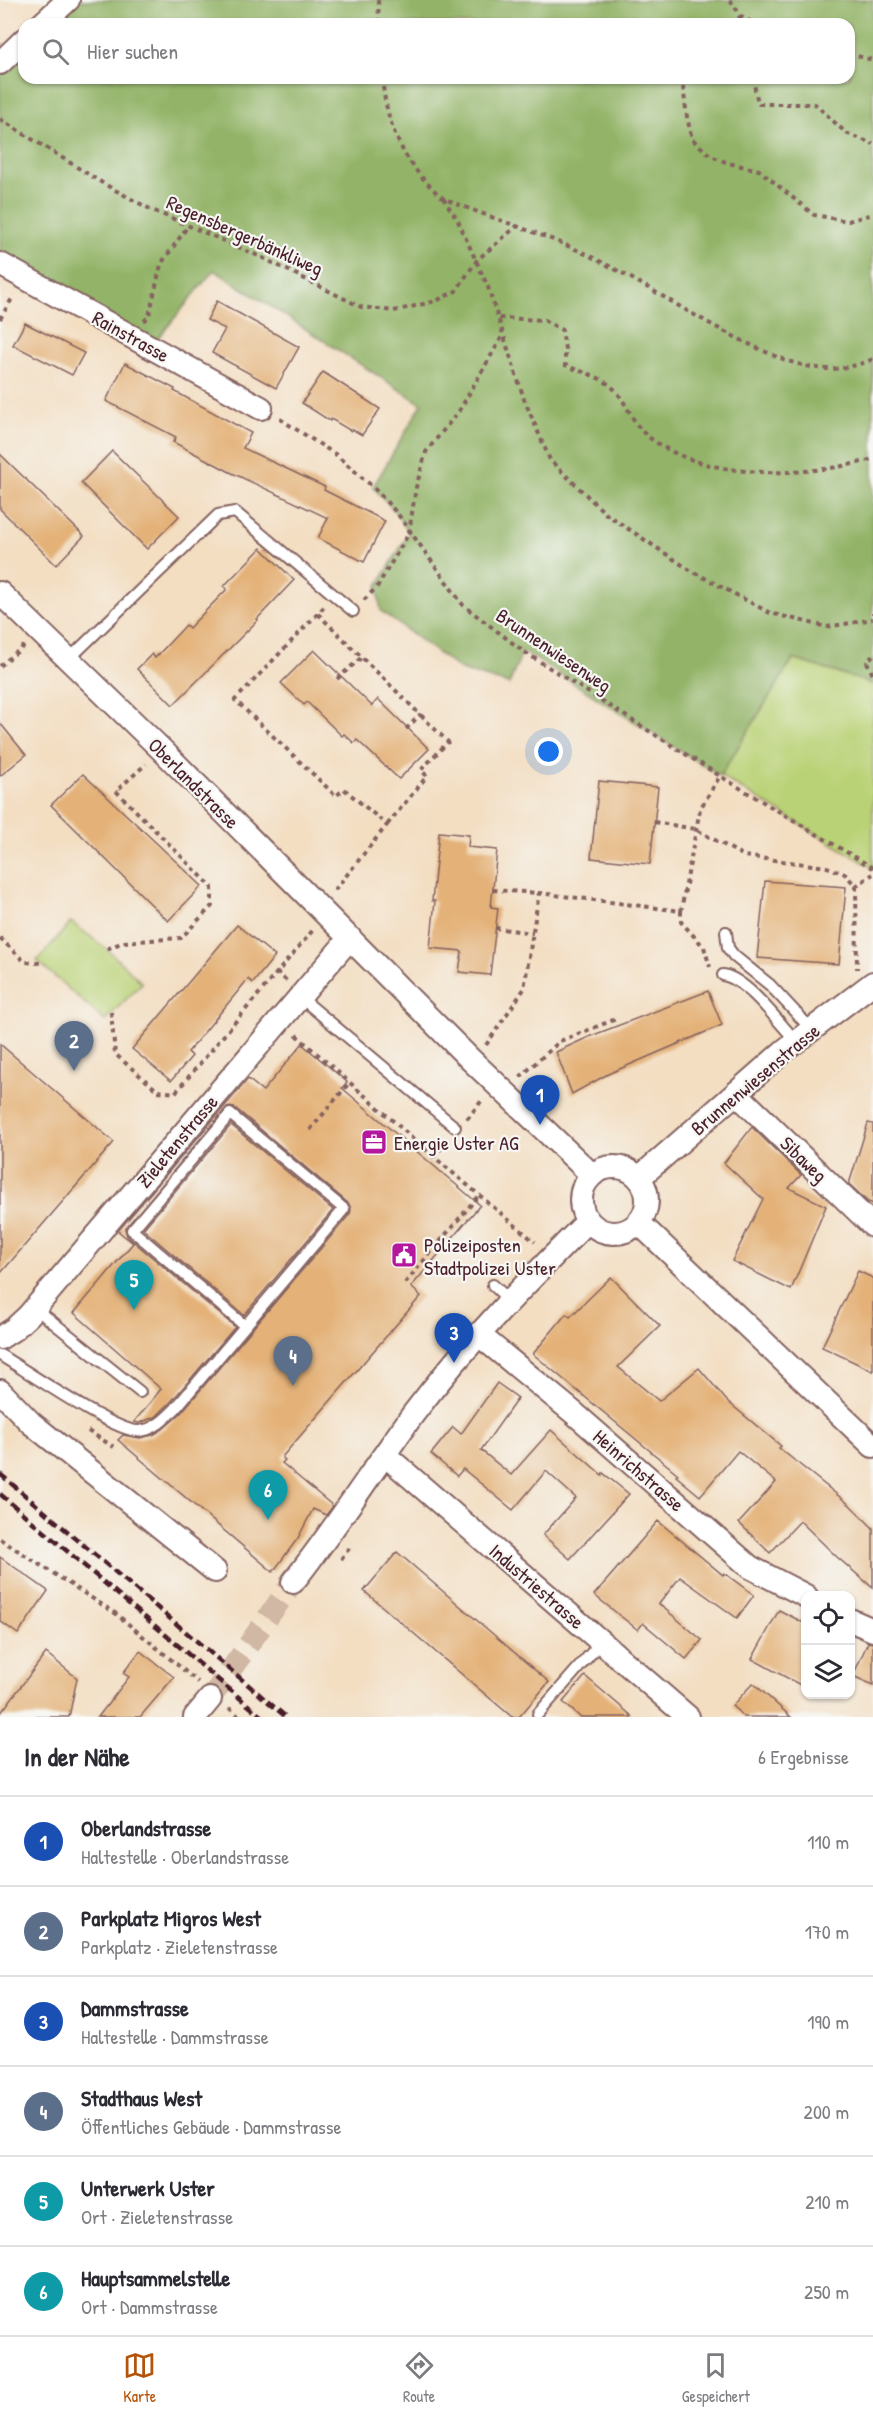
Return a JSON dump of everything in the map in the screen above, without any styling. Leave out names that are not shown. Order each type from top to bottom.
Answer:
[{"type":"street","points":[[48,18],[68,0]]},
{"type":"street","points":[[0,63],[18,46]]},
{"type":"street","name":"Rainstrasse","points":[[0,264],[261,408]]},
{"type":"street","name":"Oberlandstrasse","points":[[0,593],[162,750],[471,1060],[592,1175]]},
{"type":"street","name":"Zieletenstrasse","points":[[0,1338],[14,1329],[35,1308],[350,938]]},
{"type":"street","name":"Brunnenwiesenstrasse","points":[[639,1178],[804,1036],[865,979]]},
{"type":"street","name":"Sibaweg","points":[[736,1093],[873,1226]]},
{"type":"street","points":[[616,1167],[630,1171],[639,1178],[645,1188],[647,1201],[639,1222],[626,1232],[612,1233],[598,1230],[588,1221],[582,1211],[581,1199],[584,1186],[592,1175],[604,1168],[616,1167]]},
{"type":"street","points":[[293,1582],[329,1536],[465,1340],[510,1300],[588,1221]]},
{"type":"street","points":[[639,1222],[873,1446]]},
{"type":"street","name":"Heinrichstrasse","points":[[465,1340],[574,1413],[750,1567],[801,1593]]},
{"type":"street","points":[[0,1391],[31,1423],[215,1571]]},
{"type":"street","name":"Industriestrasse","points":[[385,1455],[688,1717]]},
{"type":"street","points":[[855,1622],[873,1630]]},
{"type":"street","points":[[195,1717],[212,1696]]},
{"type":"lane","points":[[68,660],[218,515],[235,512],[353,611]]},
{"type":"lane","points":[[726,932],[728,948],[734,956],[771,985],[804,1036]]},
{"type":"lane","points":[[717,976],[735,978],[804,1036]]},
{"type":"lane","points":[[300,996],[457,1128]]},
{"type":"lane","points":[[0,1355],[105,1420],[128,1430],[141,1431],[166,1418],[245,1326],[344,1209],[230,1114],[132,1230],[245,1326]]},
{"type":"lane","points":[[493,1285],[510,1300]]},
{"type":"lane","points":[[35,1308],[140,1392]]},
{"type":"lane","points":[[538,1714],[601,1642]]},
{"type":"path","points":[[378,0],[379,18]]},
{"type":"path","points":[[730,0],[744,18]]},
{"type":"path","points":[[855,56],[873,60]]},
{"type":"path","points":[[383,84],[385,107],[395,135],[409,162],[429,186],[443,198],[457,219],[477,260],[499,318],[524,399],[550,460],[606,514],[690,570],[771,613],[827,627],[873,619]]},
{"type":"path","points":[[683,84],[692,139],[711,156],[728,163],[759,170],[814,215],[848,221],[873,214]]},
{"type":"path","points":[[754,84],[759,104],[815,104],[846,133],[873,144]]},
{"type":"path","name":"Regensbergerbänkliweg","points":[[0,119],[104,184],[150,209],[261,257],[361,307],[394,311],[436,301],[456,291],[477,260],[517,226]]},
{"type":"path","points":[[443,198],[575,249],[625,274],[718,328],[771,354],[801,364],[829,369],[858,366],[873,359]]},
{"type":"path","points":[[149,316],[161,264],[188,226]]},
{"type":"path","points":[[499,318],[544,320],[562,330],[566,364],[599,377],[614,389],[630,410],[642,432],[681,457],[714,466],[782,471],[817,470],[873,459]]},
{"type":"path","points":[[353,611],[377,587],[409,533],[416,487],[426,452],[459,411],[503,334]]},
{"type":"path","name":"Brunnenwiesenweg","points":[[261,408],[346,463],[389,504],[463,605],[523,651],[720,776],[873,868]]},
{"type":"path","points":[[335,596],[235,700],[336,796],[344,789],[387,825]]},
{"type":"path","points":[[318,614],[448,742],[421,770],[426,776],[332,893]]},
{"type":"path","points":[[0,666],[27,643]]},
{"type":"path","points":[[873,656],[867,662],[873,675]]},
{"type":"path","points":[[337,679],[362,657]]},
{"type":"path","points":[[406,729],[421,714]]},
{"type":"path","points":[[107,949],[123,942],[181,938],[212,906],[212,887],[116,791],[162,750]]},
{"type":"path","points":[[717,976],[704,947],[681,922],[681,911],[700,809],[720,776]]},
{"type":"path","points":[[654,822],[695,829],[744,855],[828,867],[845,874],[856,886],[865,979]]},
{"type":"path","points":[[856,886],[873,874]]},
{"type":"path","points":[[493,890],[539,893],[681,911]]},
{"type":"path","points":[[486,1045],[524,989],[539,893]]},
{"type":"path","points":[[111,1012],[115,1054],[158,1091],[175,1093],[316,927]]},
{"type":"path","points":[[495,928],[533,933]]},
{"type":"path","points":[[0,938],[25,962],[40,963]]},
{"type":"path","points":[[519,1078],[560,1041],[616,1019]]},
{"type":"path","points":[[279,1021],[552,1257]]},
{"type":"path","points":[[310,1130],[349,1083]]},
{"type":"path","points":[[434,1157],[484,1097]]},
{"type":"path","points":[[405,1283],[479,1195]]},
{"type":"path","points":[[1,1540],[115,1612],[212,1696],[240,1717]]},
{"type":"green space","points":[[68,0],[873,0],[873,684],[793,659],[720,776],[523,651],[509,684],[461,670],[381,611],[377,587],[409,533],[396,513],[373,487],[422,404],[214,270],[151,347],[0,264],[0,63],[18,46],[18,84],[855,84],[855,18],[48,18]]},
{"type":"green space","points":[[793,659],[873,684],[873,868],[720,776]]},
{"type":"green space","points":[[71,922],[107,949],[142,983],[105,1021],[37,961]]},
{"type":"building","points":[[217,301],[299,347],[276,388],[212,353],[225,329],[207,320]]},
{"type":"building","points":[[25,323],[84,353],[72,375],[13,345]]},
{"type":"building","points":[[125,363],[251,433],[243,448],[325,487],[324,490],[385,521],[364,562],[318,538],[328,518],[230,472],[173,442],[176,437],[106,401]]},
{"type":"building","points":[[323,372],[380,409],[362,435],[331,419],[330,421],[302,403]]},
{"type":"building","points":[[112,451],[179,516],[147,549],[81,483]]},
{"type":"building","points":[[0,454],[84,536],[56,565],[0,509]]},
{"type":"building","points":[[261,548],[294,580],[258,620],[173,705],[137,669],[152,654],[155,658],[186,625],[189,628],[227,589],[224,586]]},
{"type":"building","points":[[314,650],[372,706],[378,699],[429,749],[399,779],[357,740],[354,743],[344,734],[342,736],[307,702],[304,705],[281,683]]},
{"type":"building","points":[[0,723],[26,755],[0,776]]},
{"type":"building","points":[[83,774],[202,886],[168,921],[51,805]]},
{"type":"building","points":[[599,781],[658,787],[650,864],[591,858]]},
{"type":"building","points":[[439,832],[469,835],[468,847],[497,850],[491,907],[498,908],[490,975],[459,972],[462,951],[430,948]]},
{"type":"building","points":[[765,881],[846,887],[839,964],[757,958]]},
{"type":"building","points":[[237,925],[275,956],[253,983],[248,979],[188,1052],[192,1056],[171,1081],[132,1049]]},
{"type":"building","points":[[708,991],[722,1025],[608,1074],[572,1094],[556,1052],[591,1036]]},
{"type":"building","points":[[0,1044],[114,1142],[0,1274]]},
{"type":"building","points":[[302,1044],[347,1082],[342,1088],[480,1205],[411,1287],[421,1296],[282,1457],[285,1460],[282,1463],[333,1506],[326,1515],[313,1509],[298,1538],[273,1572],[118,1440],[123,1435],[140,1438],[153,1435],[180,1414],[350,1214],[349,1204],[235,1108],[227,1107],[125,1229],[127,1236],[235,1327],[169,1404],[155,1417],[139,1423],[134,1422],[161,1389],[74,1313],[133,1243],[118,1231],[248,1079],[263,1091]]},
{"type":"building","points":[[868,1123],[873,1124],[873,1204],[849,1184]]},
{"type":"building","points":[[231,1125],[333,1210],[244,1315],[143,1229]]},
{"type":"building","points":[[752,1127],[801,1175],[789,1188],[826,1206],[791,1290],[732,1261],[763,1199],[724,1163]]},
{"type":"building","points":[[858,1271],[873,1278],[873,1371],[822,1347]]},
{"type":"building","points":[[611,1277],[660,1326],[618,1367],[659,1401],[699,1368],[727,1401],[781,1446],[779,1448],[850,1505],[873,1528],[873,1588],[800,1521],[770,1553],[739,1523],[776,1482],[738,1451],[700,1496],[676,1476],[678,1474],[533,1354],[566,1314],[570,1317]]},
{"type":"building","points":[[497,1383],[518,1398],[481,1450],[511,1475],[551,1430],[602,1475],[603,1473],[629,1494],[570,1559],[543,1535],[576,1498],[546,1471],[513,1510],[463,1469],[457,1476],[431,1454],[453,1427],[461,1434]]},
{"type":"building","points":[[658,1521],[723,1575],[724,1573],[754,1595],[737,1618],[680,1577],[659,1604],[702,1640],[686,1659],[643,1623],[638,1630],[594,1595]]},
{"type":"building","points":[[397,1552],[549,1682],[519,1717],[512,1717],[364,1591]]},
{"type":"building","points":[[0,1557],[48,1591],[18,1634],[0,1621]]},
{"type":"building","points":[[779,1610],[801,1621],[801,1685],[752,1659]]},
{"type":"building","points":[[868,1642],[873,1643],[873,1685],[855,1677],[855,1671]]},
{"type":"building","points":[[140,1651],[174,1677],[140,1717],[98,1717],[129,1677],[123,1673]]},
{"type":"building","points":[[46,1653],[77,1678],[69,1717],[0,1717],[0,1714]]},
{"type":"building","points":[[585,1676],[633,1717],[580,1717],[563,1702]]},
{"type":"building","points":[[753,1683],[791,1717],[744,1717],[732,1706]]},
{"type":"tunnel","points":[[210,1699],[293,1582]]},
{"type":"railway","points":[[0,1474],[286,1717]]},
{"type":"railway","points":[[0,1494],[262,1717]]},
{"type":"place","name":"Parkplatz Migros West","points":[[74,1071]]},
{"type":"place","name":"Oberlandstrasse","points":[[540,1125]]},
{"type":"place","name":"Energie Uster AG","points":[[374,1142]]},
{"type":"place","name":"Polizeiposten Stadtpolizei Uster","points":[[404,1255]]},
{"type":"place","name":"Unterwerk Uster","points":[[134,1310]]},
{"type":"place","name":"Dammstrasse","points":[[454,1363]]},
{"type":"place","name":"Stadthaus West","points":[[293,1386]]},
{"type":"place","name":"Hauptsammelstelle","points":[[268,1520]]}]
